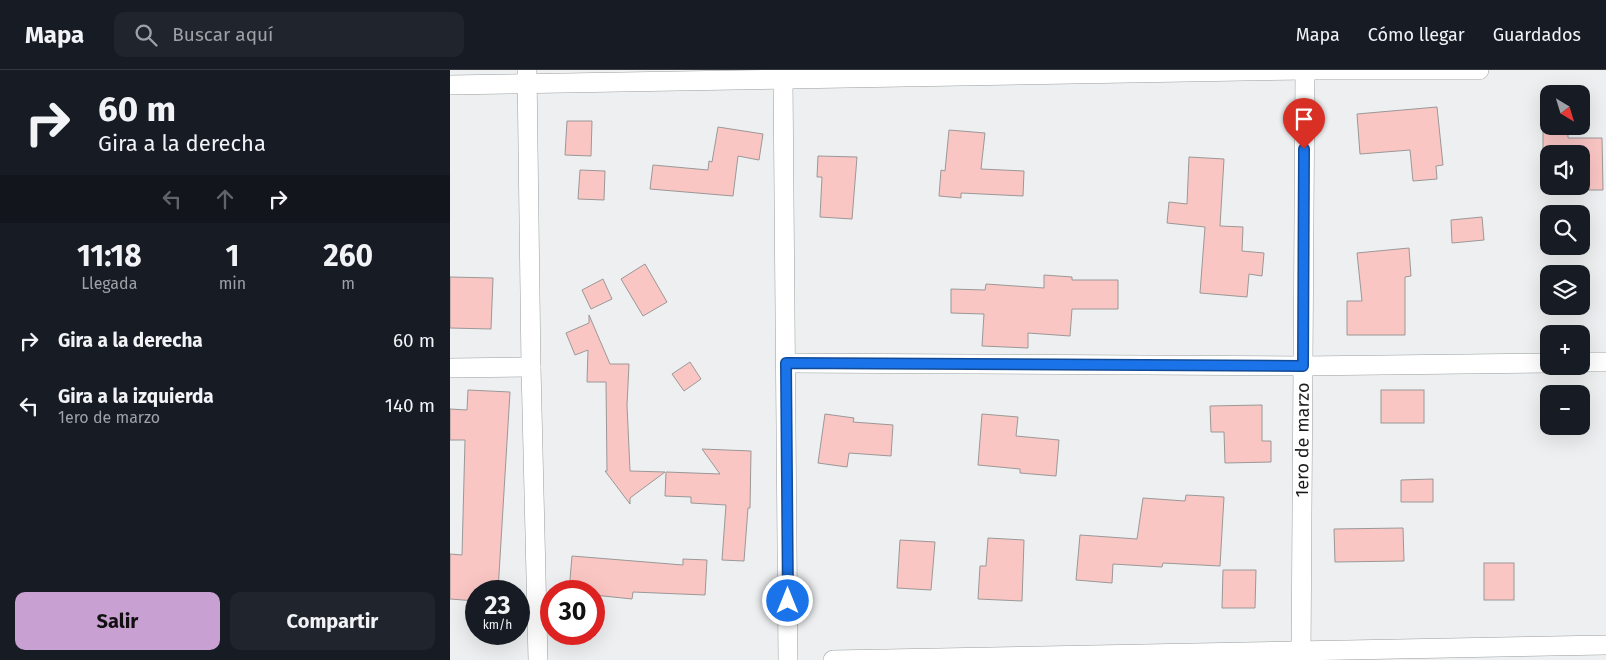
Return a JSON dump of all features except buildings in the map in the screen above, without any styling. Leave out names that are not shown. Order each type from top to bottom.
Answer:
[{"type":"street","points":[[450,85],[527,76],[783,79],[1305,70],[1479,70]]},
{"type":"street","name":"1ero de marzo","points":[[1301,656],[1305,70]]},
{"type":"street","points":[[527,76],[530,367],[538,660]]},
{"type":"street","points":[[783,79],[788,660]]},
{"type":"street","points":[[786,363],[1303,366],[1540,362]]},
{"type":"street","points":[[1590,362],[1606,362]]},
{"type":"street","points":[[450,368],[530,367]]},
{"type":"street","points":[[834,660],[1301,656],[1606,645]]},
{"type":"route","points":[[788,601],[786,363],[1303,366],[1304,149]]}]
